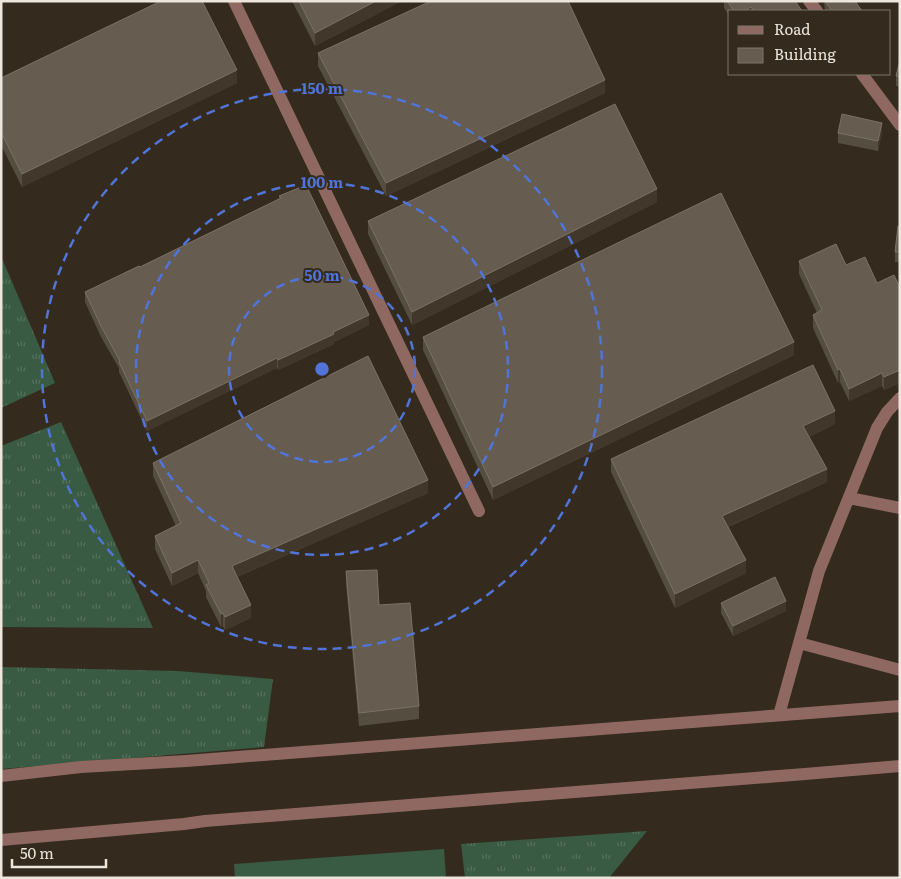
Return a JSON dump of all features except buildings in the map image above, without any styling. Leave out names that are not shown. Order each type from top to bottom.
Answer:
[{"type":"street","points":[[234,1],[479,511]]},
{"type":"street","points":[[863,75],[900,125]]},
{"type":"street","points":[[779,716],[819,571],[877,428],[887,412],[900,398]]},
{"type":"street","points":[[849,498],[900,508]]},
{"type":"street","points":[[799,643],[900,670]]},
{"type":"street","points":[[1,776],[81,767],[186,761],[900,706]]},
{"type":"street","points":[[1,840],[205,821],[900,766]]},
{"type":"green space","points":[[1,256],[55,383],[1,408]]},
{"type":"green space","points":[[61,422],[153,628],[1,627],[1,446]]},
{"type":"green space","points":[[1,667],[178,671],[273,679],[264,747],[1,769]]},
{"type":"green space","points":[[647,831],[609,878],[465,878],[461,844]]},
{"type":"green space","points":[[444,849],[446,878],[235,878],[234,864]]}]
